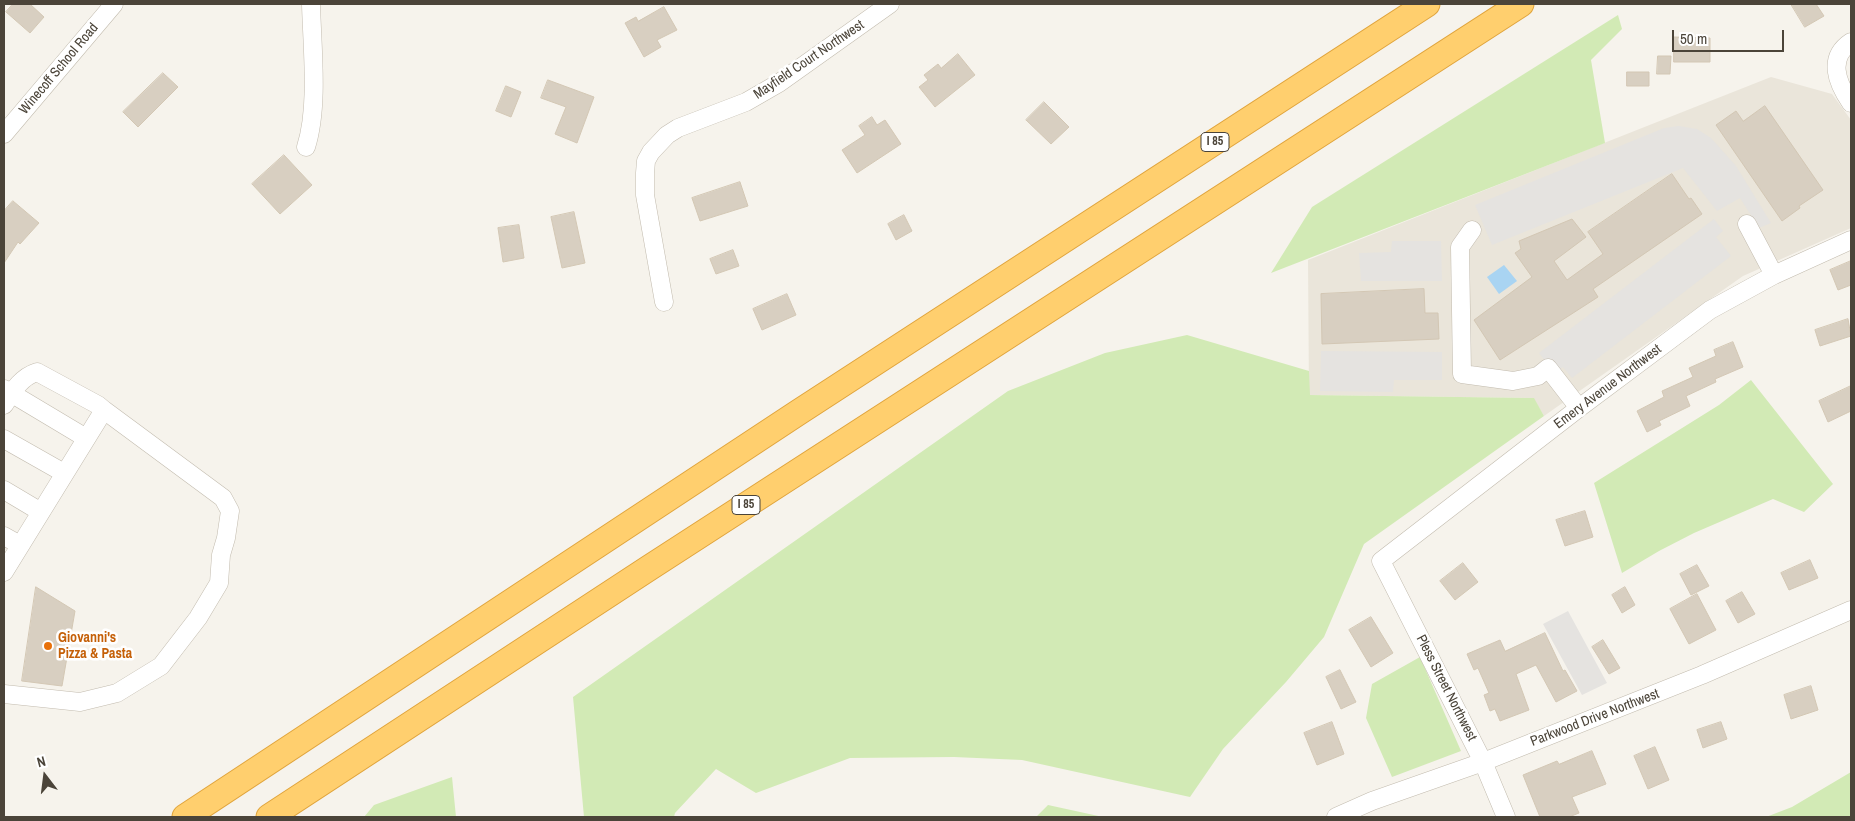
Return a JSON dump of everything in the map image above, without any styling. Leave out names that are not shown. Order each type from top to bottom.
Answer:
[{"type":"highway","name":"I 85","points":[[185,817],[808,406],[1428,4]]},
{"type":"highway","name":"I 85","points":[[269,817],[682,546],[1521,4]]},
{"type":"highway","points":[[1484,28],[1528,4]]},
{"type":"street","name":"Winecoff School Road","points":[[4,134],[114,4]]},
{"type":"street","points":[[306,147],[310,133],[313,85],[311,4]]},
{"type":"street","name":"Mayfield Court Northwest","points":[[664,302],[645,195],[644,173],[646,161],[651,152],[667,135],[678,128],[746,102],[779,83],[890,4]]},
{"type":"street","points":[[1851,42],[1845,46],[1837,58],[1838,81],[1851,103]]},
{"type":"street","points":[[1747,224],[1774,275]]},
{"type":"street","points":[[1472,230],[1460,248],[1462,374],[1513,381],[1538,376],[1548,368],[1579,408]]},
{"type":"street","name":"Emery Avenue Northwest","points":[[1381,561],[1579,408],[1710,310],[1774,275],[1851,240]]},
{"type":"street","points":[[4,694],[80,702],[117,693],[160,666],[198,618],[219,584],[220,555],[226,538],[230,511],[223,498],[98,405],[37,372],[26,376],[6,396],[86,438]]},
{"type":"street","points":[[4,572],[104,410]]},
{"type":"street","points":[[4,439],[64,474]]},
{"type":"street","points":[[4,490],[41,512]]},
{"type":"street","points":[[4,536],[20,545]]},
{"type":"street","name":"Pless Street Northwest","points":[[1381,561],[1483,762],[1506,817]]},
{"type":"street","name":"Parkwood Drive Northwest","points":[[1336,817],[1483,762],[1702,676],[1851,610]]},
{"type":"shaded area","points":[[1771,77],[1832,94],[1851,120],[1851,228],[1743,276],[1544,416],[1533,398],[1309,395],[1308,260]]},
{"type":"shaded area","points":[[1679,126],[1697,129],[1711,138],[1736,166],[1771,223],[1759,228],[1740,198],[1717,211],[1683,168],[1492,245],[1475,205],[1664,128]]},
{"type":"shaded area","points":[[1714,219],[1723,231],[1716,237],[1731,256],[1572,378],[1563,367],[1555,373],[1539,353]]},
{"type":"shaded area","points":[[1392,241],[1441,241],[1442,281],[1361,281],[1359,253],[1391,252]]},
{"type":"shaded area","points":[[1321,351],[1442,352],[1442,380],[1394,380],[1393,392],[1320,391]]},
{"type":"shaded area","points":[[1568,611],[1607,683],[1582,695],[1543,624]]},
{"type":"green space","points":[[1618,15],[1622,29],[1591,60],[1605,143],[1271,273],[1312,207]]},
{"type":"green space","points":[[1187,335],[1309,371],[1310,395],[1534,398],[1544,416],[1364,544],[1324,637],[1286,682],[1223,749],[1190,797],[1022,760],[954,757],[850,758],[756,793],[716,769],[675,813],[674,817],[584,817],[573,697],[1008,391],[1105,353]]},
{"type":"green space","points":[[1751,380],[1833,484],[1804,512],[1773,499],[1694,533],[1622,573],[1594,483],[1719,405]]},
{"type":"green space","points":[[1420,657],[1461,751],[1392,777],[1366,718],[1372,684]]},
{"type":"green space","points":[[1851,772],[1851,817],[1766,817],[1792,807]]},
{"type":"green space","points":[[452,777],[456,817],[364,817],[374,805]]},
{"type":"green space","points":[[1048,805],[1103,817],[1036,817]]},
{"type":"water","points":[[1504,265],[1517,281],[1499,294],[1487,277]]},
{"type":"building","points":[[13,4],[30,4],[44,17],[30,33],[6,12]]},
{"type":"building","points":[[1791,4],[1816,4],[1824,16],[1805,27]]},
{"type":"building","points":[[664,7],[677,30],[657,40],[661,47],[644,57],[625,23],[636,17],[638,21]]},
{"type":"building","points":[[1674,37],[1710,38],[1710,62],[1674,62]]},
{"type":"building","points":[[958,54],[975,75],[935,107],[919,87],[928,80],[924,75],[938,64],[941,68]]},
{"type":"building","points":[[1658,56],[1671,56],[1670,74],[1657,74]]},
{"type":"building","points":[[1627,72],[1649,72],[1649,86],[1627,86]]},
{"type":"building","points":[[163,73],[178,87],[138,127],[123,112]]},
{"type":"building","points":[[548,80],[594,97],[577,143],[555,134],[566,107],[541,98]]},
{"type":"building","points":[[506,86],[521,92],[511,117],[496,111]]},
{"type":"building","points":[[1044,102],[1069,127],[1051,144],[1026,120]]},
{"type":"building","points":[[1765,106],[1823,190],[1799,206],[1800,208],[1782,221],[1716,125],[1736,111],[1743,121]]},
{"type":"building","points":[[872,117],[877,125],[885,120],[901,144],[857,173],[842,150],[865,135],[859,126]]},
{"type":"building","points":[[284,155],[312,185],[280,214],[252,184]]},
{"type":"building","points":[[1672,174],[1702,214],[1593,289],[1598,297],[1500,360],[1474,320],[1532,277],[1515,253],[1521,249],[1519,241],[1572,219],[1586,237],[1554,261],[1567,280],[1603,254],[1588,232]]},
{"type":"building","points":[[740,182],[748,206],[700,221],[692,198]]},
{"type":"building","points":[[13,201],[39,223],[20,244],[18,242],[4,263],[4,211]]},
{"type":"building","points":[[574,212],[585,263],[562,268],[551,217]]},
{"type":"building","points":[[904,215],[912,231],[896,240],[888,224]]},
{"type":"building","points":[[519,225],[524,258],[503,262],[498,228]]},
{"type":"building","points":[[733,250],[739,266],[716,274],[710,259]]},
{"type":"building","points":[[1851,261],[1851,285],[1838,290],[1830,270]]},
{"type":"building","points":[[1424,289],[1425,313],[1438,313],[1439,339],[1322,344],[1321,294]]},
{"type":"building","points":[[787,294],[796,315],[762,330],[753,309]]},
{"type":"building","points":[[1848,319],[1851,336],[1820,346],[1815,330]]},
{"type":"building","points":[[1733,342],[1743,367],[1715,379],[1716,382],[1686,396],[1690,406],[1659,421],[1661,425],[1647,432],[1637,411],[1664,397],[1662,391],[1693,377],[1689,368],[1716,356],[1714,350]]},
{"type":"building","points":[[1851,386],[1851,411],[1828,422],[1819,401]]},
{"type":"building","points":[[1585,511],[1593,537],[1565,546],[1556,520]]},
{"type":"building","points":[[1810,560],[1818,578],[1789,590],[1781,573]]},
{"type":"building","points":[[1463,563],[1478,582],[1455,600],[1440,581]]},
{"type":"building","points":[[1697,565],[1709,586],[1691,595],[1680,574]]},
{"type":"building","name":"Giovanni's Pizza & Pasta","points":[[36,587],[75,611],[62,686],[22,681]]},
{"type":"building","points":[[1625,587],[1635,605],[1622,613],[1612,595]]},
{"type":"building","points":[[1742,592],[1755,614],[1738,623],[1726,601]]},
{"type":"building","points":[[1697,594],[1716,630],[1689,644],[1670,609]]},
{"type":"building","points":[[1371,617],[1393,653],[1371,667],[1349,630]]},
{"type":"building","points":[[1545,633],[1563,671],[1565,670],[1577,691],[1556,702],[1536,665],[1516,674],[1529,710],[1500,721],[1495,709],[1490,711],[1484,695],[1489,693],[1478,668],[1474,670],[1467,654],[1500,640],[1505,651]]},
{"type":"building","points":[[1603,640],[1620,668],[1609,674],[1592,647]]},
{"type":"building","points":[[1340,670],[1356,702],[1341,709],[1326,677]]},
{"type":"building","points":[[1811,686],[1818,710],[1791,719],[1784,695]]},
{"type":"building","points":[[1332,722],[1344,754],[1317,765],[1304,733]]},
{"type":"building","points":[[1721,722],[1727,739],[1703,748],[1697,730]]},
{"type":"building","points":[[1655,747],[1669,780],[1648,789],[1634,756]]},
{"type":"building","points":[[1592,751],[1606,784],[1572,797],[1579,813],[1569,817],[1540,817],[1523,775],[1557,761],[1559,764]]},
{"type":"place","name":"Giovanni's Pizza & Pasta","points":[[48,646]]}]
